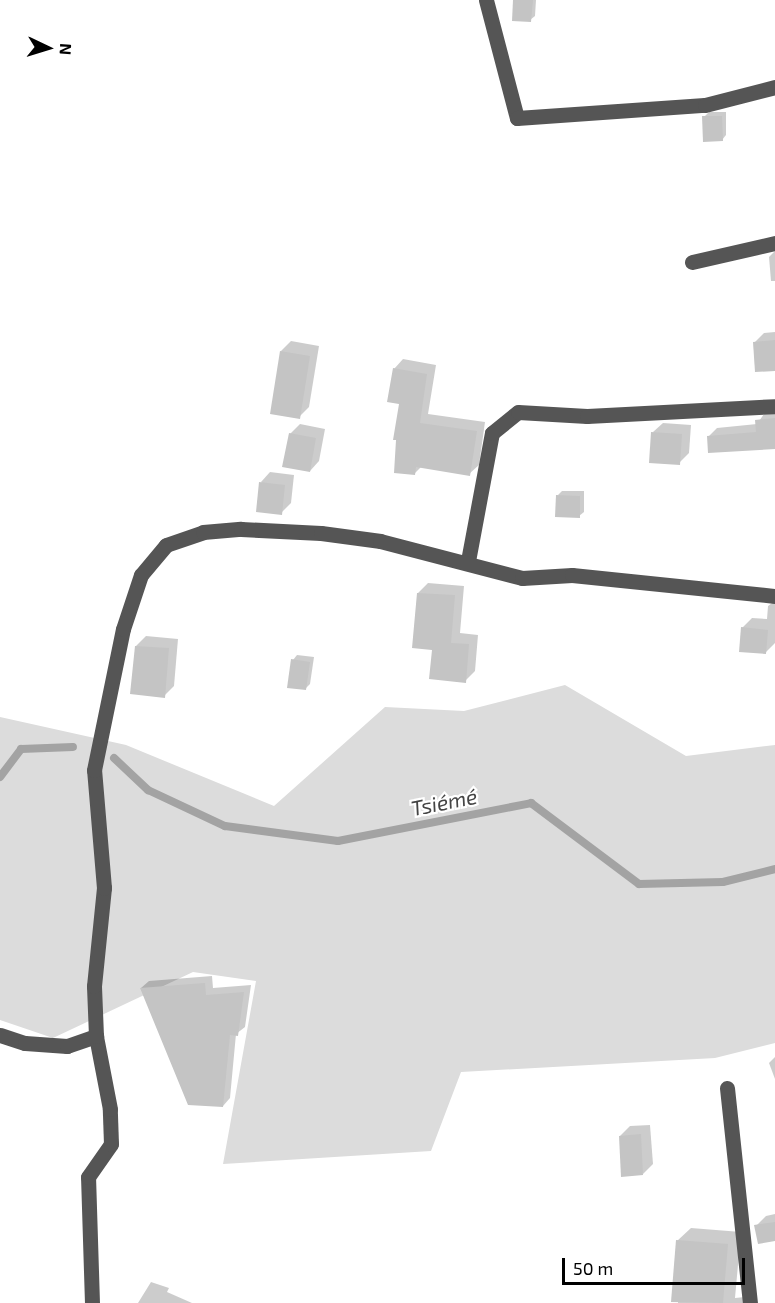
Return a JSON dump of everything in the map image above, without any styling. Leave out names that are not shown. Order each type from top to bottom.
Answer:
[{"type":"street","points":[[486,0],[517,118],[705,105],[775,87]]},
{"type":"street","points":[[692,262],[775,243]]},
{"type":"street","points":[[468,561],[492,433],[518,412],[587,416],[775,406]]},
{"type":"street","points":[[92,1303],[88,1178],[111,1144],[110,1109],[96,1036],[94,986],[104,888],[94,770],[123,628],[141,575],[166,545],[203,532],[241,529],[380,541],[468,561],[522,578],[572,575],[775,596]]},
{"type":"street","points":[[0,1035],[25,1043],[67,1046],[96,1036]]},
{"type":"street","points":[[727,1088],[750,1303]]},
{"type":"shaded area","points":[[565,685],[686,756],[775,745],[775,1043],[715,1058],[461,1072],[431,1151],[223,1164],[256,981],[193,972],[53,1038],[0,1020],[0,717],[126,745],[274,806],[385,707],[464,711]]},
{"type":"building","points":[[513,0],[533,0],[531,22],[512,21]]},
{"type":"building","points":[[702,116],[722,116],[723,141],[703,142]]},
{"type":"building","points":[[775,340],[775,371],[755,372],[753,342]]},
{"type":"building","points":[[280,351],[310,356],[300,419],[270,414]]},
{"type":"building","points":[[393,368],[427,374],[420,423],[477,431],[470,476],[416,467],[415,475],[394,473],[396,440],[393,440],[399,404],[387,402]]},
{"type":"building","points":[[775,418],[775,449],[708,453],[707,436],[756,432],[755,420]]},
{"type":"building","points":[[651,432],[682,434],[680,465],[649,463]]},
{"type":"building","points":[[289,433],[316,438],[310,472],[282,467]]},
{"type":"building","points":[[259,482],[285,485],[282,515],[256,512]]},
{"type":"building","points":[[556,495],[580,496],[580,518],[555,517]]},
{"type":"building","points":[[417,593],[455,595],[451,643],[469,644],[466,683],[429,679],[432,650],[412,648]]},
{"type":"building","points":[[741,627],[768,630],[766,654],[739,652]]},
{"type":"building","points":[[135,646],[169,648],[165,698],[130,694]]},
{"type":"building","points":[[291,659],[310,662],[306,690],[287,688]]},
{"type":"building","points":[[205,983],[206,995],[244,992],[238,1036],[230,1035],[223,1107],[188,1105],[140,988]]},
{"type":"building","points":[[641,1134],[643,1175],[621,1177],[619,1136]]},
{"type":"building","points":[[775,1222],[775,1241],[758,1244],[754,1225]]},
{"type":"building","points":[[676,1240],[728,1244],[723,1303],[671,1302]]},
{"type":"waterway","name":"Tsiémé","points":[[0,777],[21,749],[73,747]]},
{"type":"waterway","name":"Tsiémé","points":[[114,758],[148,790],[225,826],[338,841],[531,803],[639,884],[723,882],[775,869]]}]
